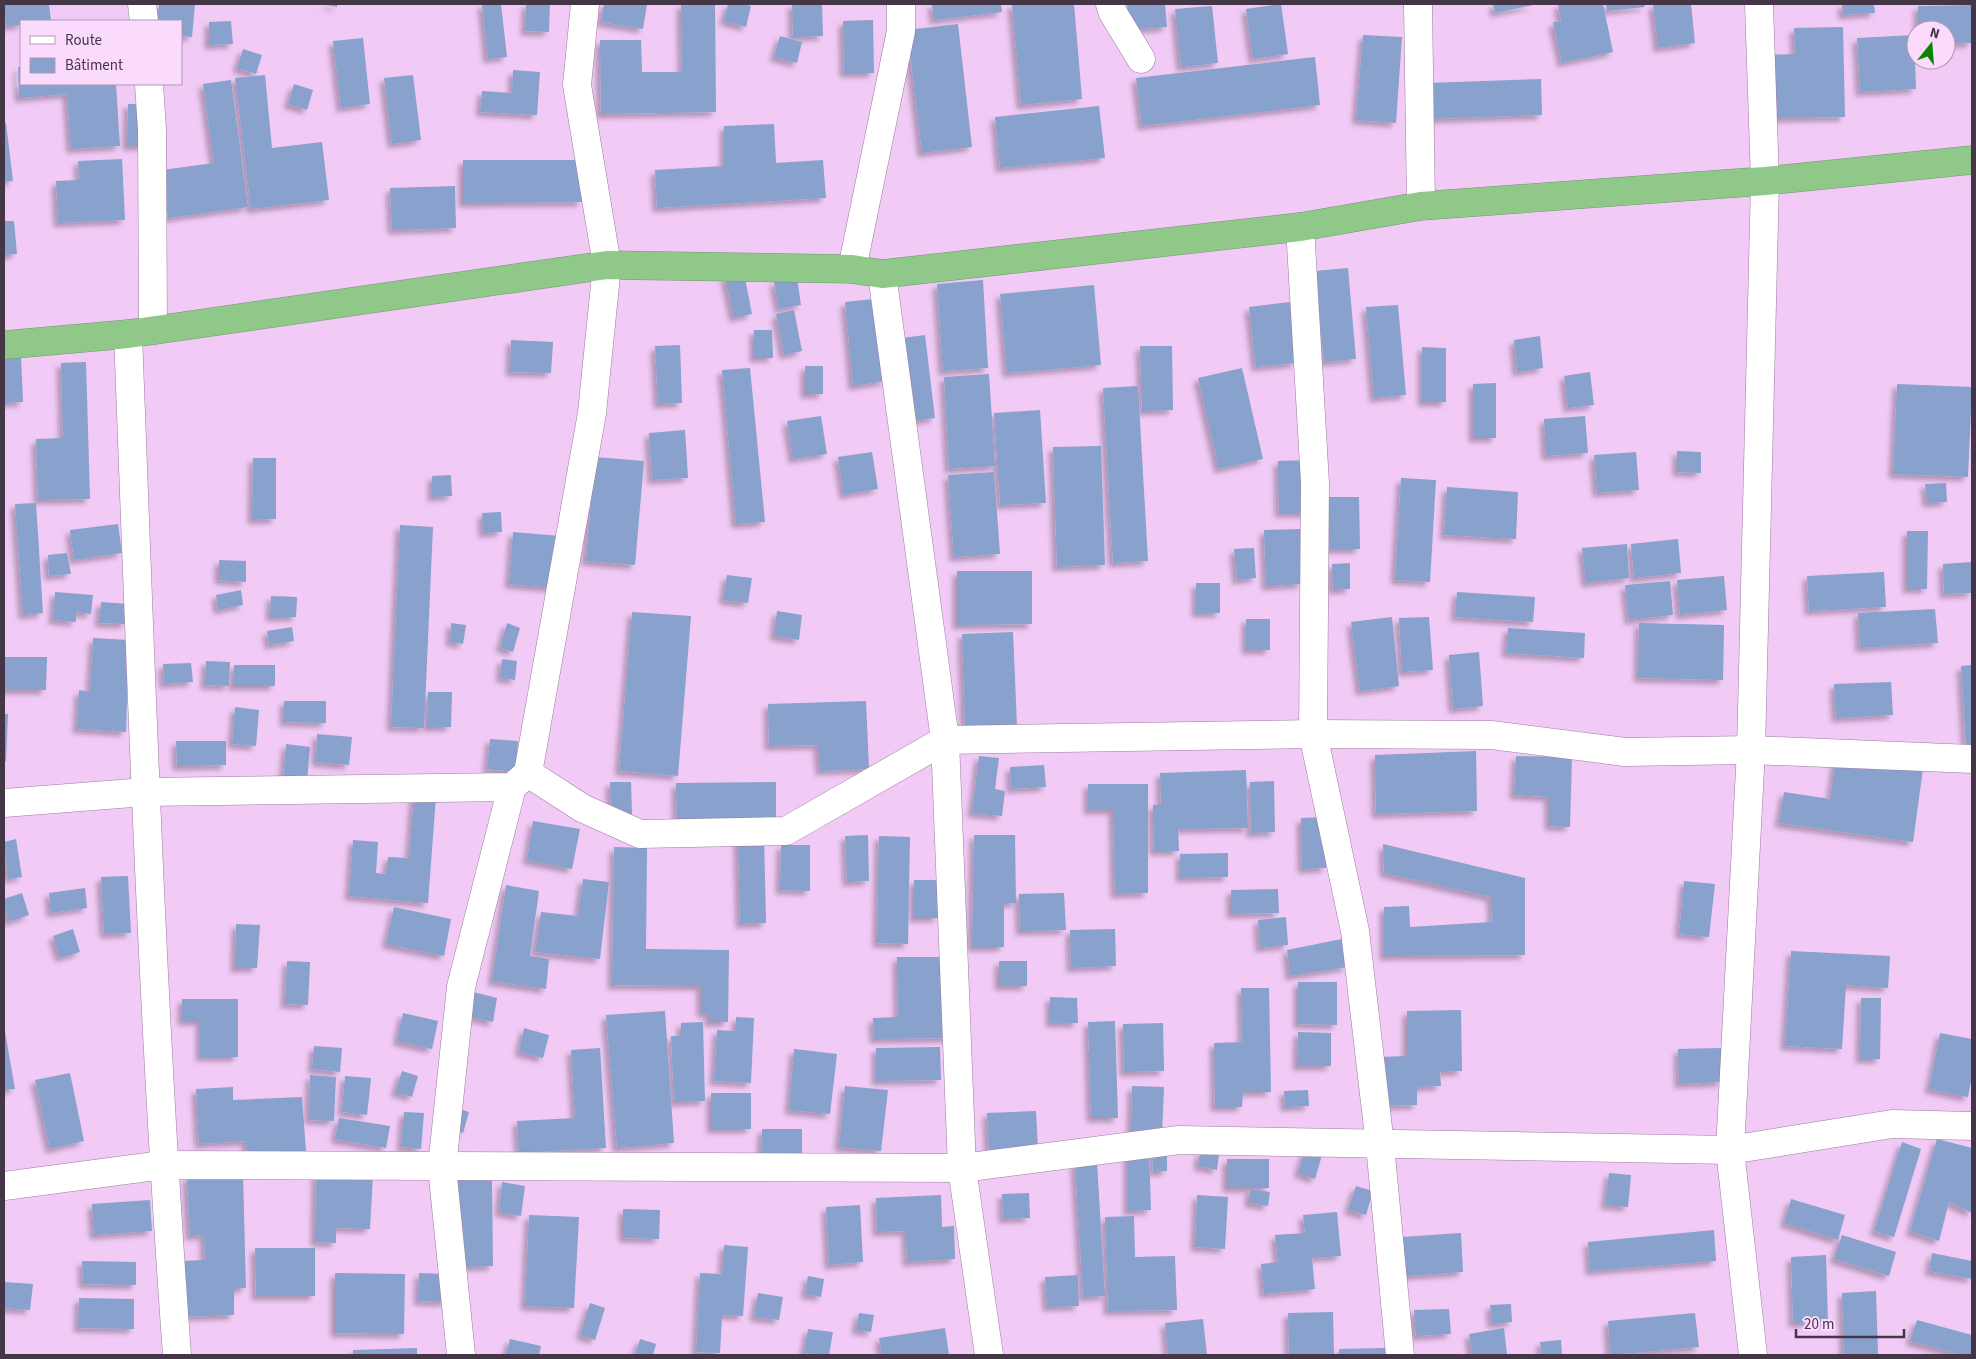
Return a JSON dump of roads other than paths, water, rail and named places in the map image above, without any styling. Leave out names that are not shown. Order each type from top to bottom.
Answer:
[{"type":"highway","points":[[4,345],[141,332],[607,265],[852,269],[882,274],[1300,227],[1421,206],[1765,181],[1972,160]]},
{"type":"street","points":[[142,4],[144,20]]},
{"type":"street","points":[[461,1355],[442,1167],[461,987],[520,780],[592,413],[607,265],[577,85],[585,4]]},
{"type":"street","points":[[852,269],[901,31],[901,4]]},
{"type":"street","points":[[1110,4],[1140,60]]},
{"type":"street","points":[[1418,4],[1421,206]]},
{"type":"street","points":[[1753,1355],[1730,1150],[1751,750],[1765,181],[1759,4]]},
{"type":"street","points":[[149,85],[152,130],[141,332],[145,792],[163,1165],[177,1355]]},
{"type":"street","points":[[1300,227],[1315,483],[1313,734],[1355,931],[1380,1145],[1400,1355]]},
{"type":"street","points":[[882,274],[946,740],[962,1168],[989,1355]]},
{"type":"street","points":[[4,802],[145,792],[520,780],[640,834],[786,831],[946,740],[1313,734],[1491,735],[1625,752],[1751,750],[1972,759]]},
{"type":"street","points":[[4,1186],[163,1165],[962,1168],[1179,1140],[1730,1150],[1892,1124],[1972,1126]]}]
